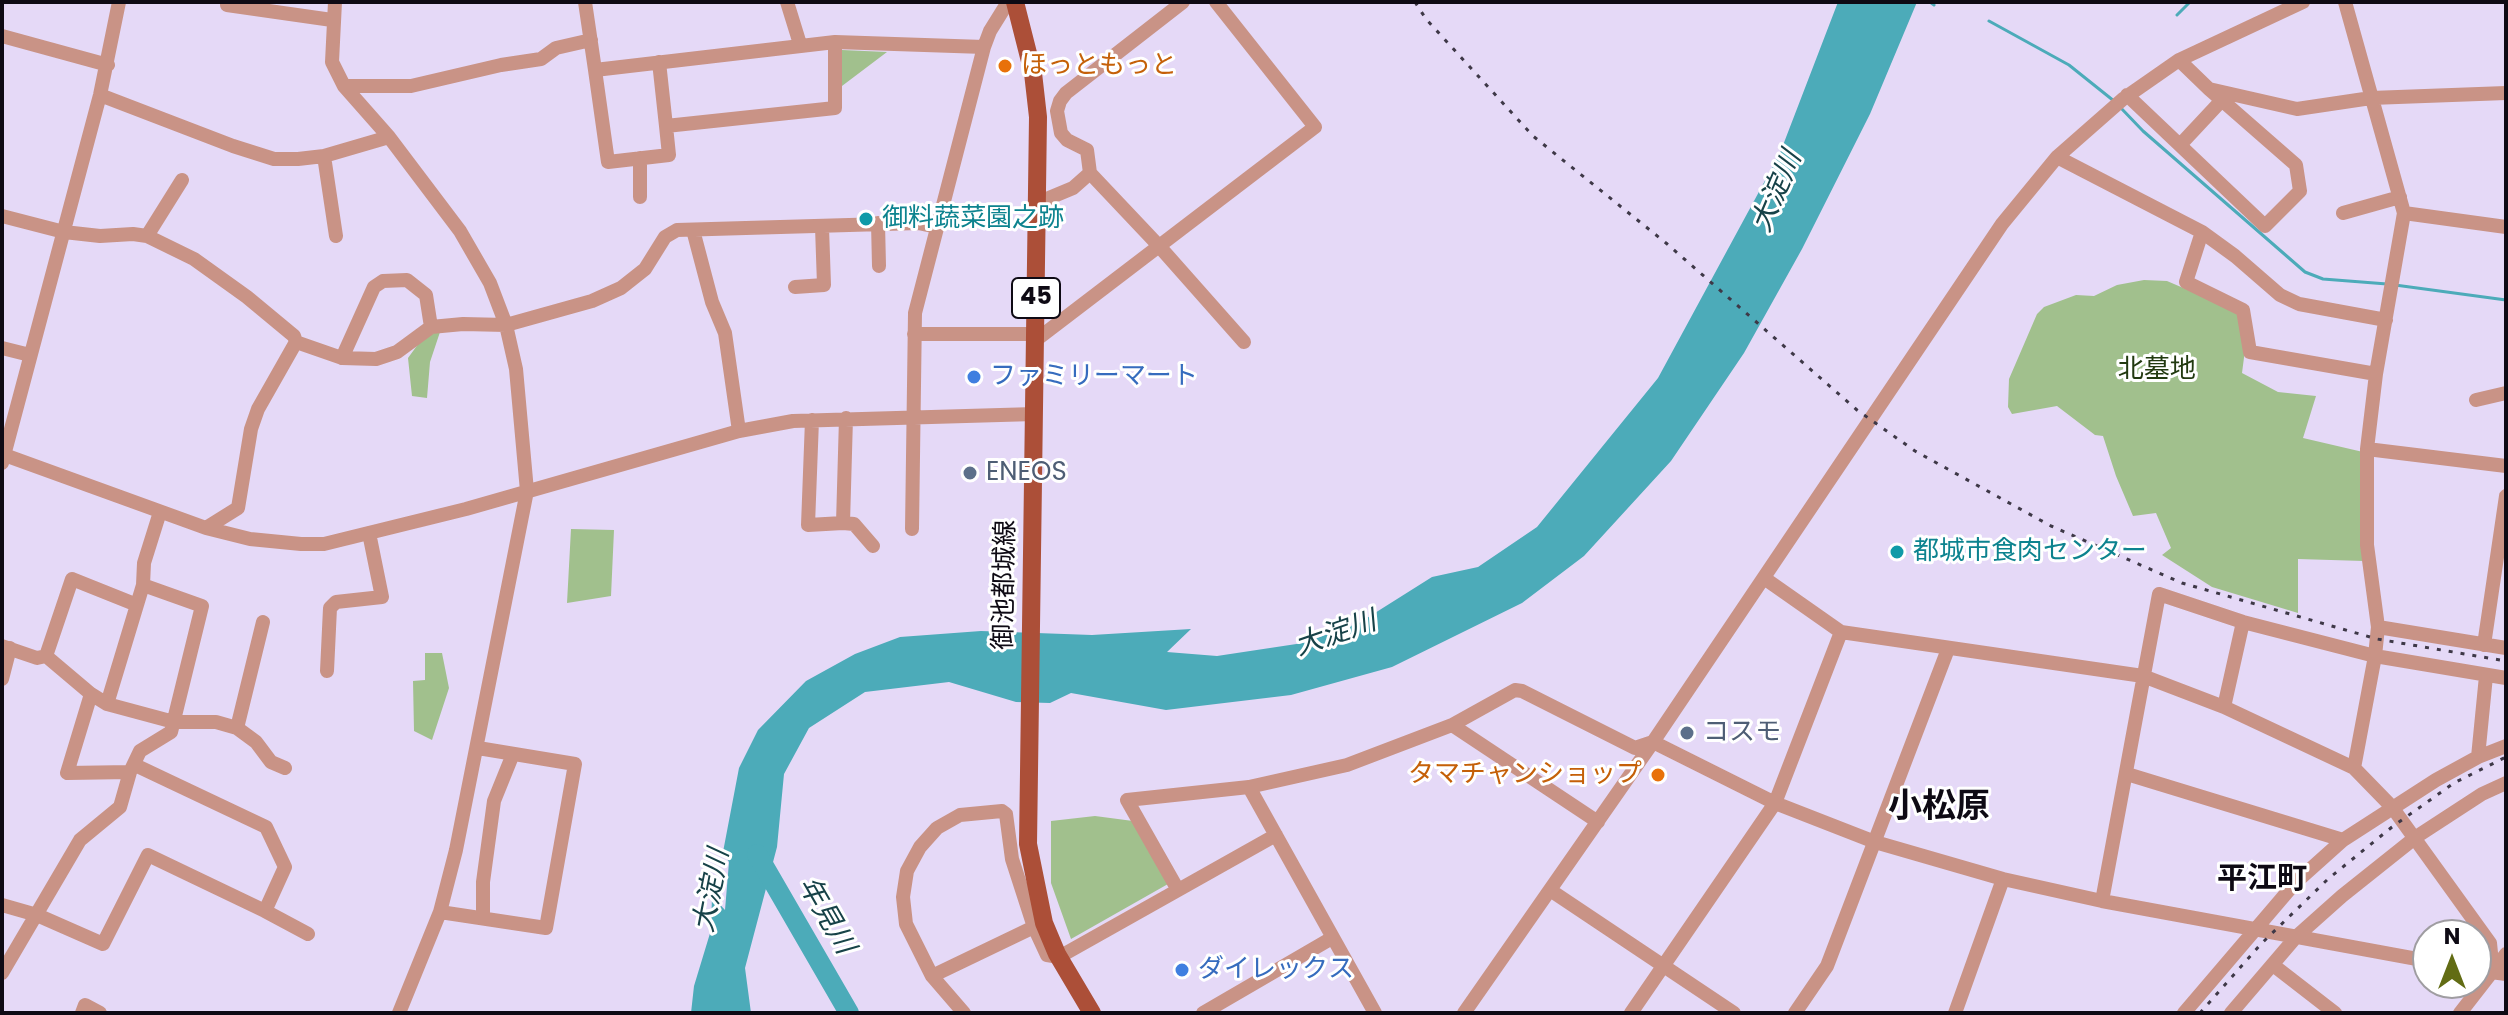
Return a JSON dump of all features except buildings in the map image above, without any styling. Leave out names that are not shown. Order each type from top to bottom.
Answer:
[{"type":"main road","name":"御池都城線","points":[[1015,2],[1033,73],[1038,117],[1028,844],[1044,923],[1059,957],[1092,1013]]},
{"type":"street","points":[[119,2],[108,65],[3,458],[206,528],[250,539],[301,544],[335,542],[739,431],[793,421],[1035,414]]},
{"type":"street","points":[[335,2],[332,62],[344,86],[389,137],[460,231],[490,283],[506,325],[516,369],[527,491],[478,748],[440,912],[399,1013]]},
{"type":"street","points":[[587,2],[608,162],[669,155],[659,62]]},
{"type":"street","points":[[787,2],[800,44]]},
{"type":"street","points":[[912,529],[914,334],[920,289],[984,47],[1008,2]]},
{"type":"street","points":[[1183,2],[1066,93],[1057,111],[1061,133],[1067,140],[1087,150],[1090,173],[1244,342]]},
{"type":"street","points":[[914,334],[1036,337],[1315,127],[1216,2]]},
{"type":"street","points":[[1464,1013],[1653,742],[2002,224],[2057,157],[2125,97],[2179,60],[2303,2]]},
{"type":"street","points":[[2345,2],[2404,213],[2376,374],[2367,449],[2367,545],[2378,627],[2354,768]]},
{"type":"street","points":[[227,5],[332,20]]},
{"type":"street","points":[[2,36],[108,65]]},
{"type":"street","points":[[344,86],[411,86],[541,59],[556,48],[591,40]]},
{"type":"street","points":[[666,126],[835,108],[835,42]]},
{"type":"street","points":[[595,70],[800,44],[835,42],[984,47]]},
{"type":"street","points":[[2125,97],[2265,226],[2300,191],[2296,165],[2179,60]]},
{"type":"street","points":[[2209,89],[2297,109],[2371,98],[2506,93]]},
{"type":"street","points":[[100,95],[274,159],[324,156],[389,137]]},
{"type":"street","points":[[2180,145],[2222,100]]},
{"type":"street","points":[[324,156],[336,236]]},
{"type":"street","points":[[2057,157],[2202,232],[2280,295],[2299,304],[2386,320]]},
{"type":"street","points":[[640,158],[640,197]]},
{"type":"street","points":[[1037,203],[1073,188],[1090,173]]},
{"type":"street","points":[[147,236],[182,180]]},
{"type":"street","points":[[2343,213],[2400,197]]},
{"type":"street","points":[[2404,213],[2506,227]]},
{"type":"street","points":[[2,216],[64,232],[147,236],[194,259],[294,336],[296,342],[258,409],[251,429],[238,508],[206,528]]},
{"type":"street","points":[[296,342],[342,358],[376,359],[397,352],[431,327],[506,325],[592,301],[621,288],[645,269],[665,237],[677,230],[878,223],[918,223],[937,227]]},
{"type":"street","points":[[878,223],[879,266]]},
{"type":"street","points":[[795,287],[824,285],[822,227]]},
{"type":"street","points":[[693,230],[712,302],[725,333],[739,431]]},
{"type":"street","points":[[2202,232],[2186,282],[2243,310],[2250,352],[2376,374]]},
{"type":"street","points":[[342,358],[374,287],[383,281],[407,280],[426,295],[431,327]]},
{"type":"street","points":[[2,348],[30,355]]},
{"type":"street","points":[[2476,400],[2506,393]]},
{"type":"street","points":[[843,523],[846,418]]},
{"type":"street","points":[[812,420],[808,525],[854,524],[873,546]]},
{"type":"street","points":[[2367,449],[2506,466]]},
{"type":"street","points":[[2484,645],[2506,496]]},
{"type":"street","points":[[107,704],[143,585],[144,563],[160,512]]},
{"type":"street","points":[[327,671],[330,608],[336,602],[382,597],[369,533]]},
{"type":"street","points":[[1764,578],[1841,632],[2143,676],[2224,707],[2354,768],[2416,837],[2490,943],[2499,973]]},
{"type":"street","points":[[46,656],[72,579],[137,605]]},
{"type":"street","points":[[2,973],[80,840],[120,807],[140,751],[171,732],[202,606],[143,585]]},
{"type":"street","points":[[2102,901],[2159,594],[2243,622],[2375,656],[2506,678]]},
{"type":"street","points":[[237,728],[263,622]]},
{"type":"street","points":[[2224,707],[2243,622]]},
{"type":"street","points":[[2378,627],[2506,648]]},
{"type":"street","points":[[1631,1013],[1775,803],[1841,632]]},
{"type":"street","points":[[2,679],[6,647],[37,658],[46,656]]},
{"type":"street","points":[[1795,1013],[1827,966],[1948,649]]},
{"type":"street","points":[[46,656],[107,704],[174,722],[216,722],[237,728],[256,742],[271,762],[285,768]]},
{"type":"street","points":[[2478,757],[2486,676]]},
{"type":"street","points":[[1178,890],[1127,800],[1249,787],[1347,765],[1452,725],[1515,690],[1635,748],[1653,742],[1775,803],[1875,842],[2003,879],[2102,901],[2412,958]]},
{"type":"street","points":[[91,694],[67,773],[132,769],[266,827],[285,867],[265,911]]},
{"type":"street","points":[[1452,725],[1598,822]]},
{"type":"street","points":[[2184,1013],[2295,883],[2343,840],[2436,780],[2506,746]]},
{"type":"street","points":[[440,912],[546,928],[575,764],[478,748]]},
{"type":"street","points":[[483,917],[483,882],[494,801],[513,754]]},
{"type":"street","points":[[2127,774],[2343,840]]},
{"type":"street","points":[[2231,1013],[2296,937],[2416,837],[2482,794],[2506,783]]},
{"type":"street","points":[[1249,787],[1375,1013]]},
{"type":"street","points":[[964,1013],[932,976],[906,924],[903,897],[907,871],[920,847],[937,828],[960,815],[984,811],[1002,811],[1006,814],[1012,859],[1034,927],[1047,955],[1059,957],[1276,835]]},
{"type":"street","points":[[2,905],[37,915],[103,944],[148,855],[308,934]]},
{"type":"street","points":[[1955,1013],[2003,879]]},
{"type":"street","points":[[1550,890],[1734,1013]]},
{"type":"street","points":[[932,976],[1034,927]]},
{"type":"street","points":[[1203,1013],[1332,938]]},
{"type":"street","points":[[2460,1013],[2499,973],[2506,954]]},
{"type":"street","points":[[2273,965],[2335,1013]]},
{"type":"street","points":[[82,1013],[85,1005],[100,1013]]},
{"type":"green space","points":[[842,50],[887,52],[838,89]]},
{"type":"green space","name":"北墓地","points":[[2144,280],[2167,281],[2238,314],[2245,350],[2242,373],[2278,392],[2316,396],[2303,438],[2363,452],[2364,561],[2298,559],[2298,613],[2212,587],[2162,555],[2171,548],[2156,513],[2133,516],[2103,436],[2095,435],[2057,406],[2012,414],[2008,407],[2009,379],[2037,314],[2044,307],[2076,295],[2094,296],[2117,285]]},
{"type":"green space","points":[[441,329],[430,362],[427,398],[412,396],[408,358],[424,336]]},
{"type":"green space","points":[[571,529],[614,530],[611,596],[567,603]]},
{"type":"green space","points":[[425,653],[442,653],[449,688],[432,740],[414,731],[413,681],[425,680]]},
{"type":"green space","points":[[1095,816],[1133,821],[1168,884],[1071,939],[1051,883],[1051,821]]},
{"type":"water","name":"大淀川","points":[[1838,2],[1917,2],[1870,114],[1802,249],[1744,353],[1671,461],[1584,556],[1522,603],[1392,667],[1291,695],[1166,710],[1071,693],[1050,703],[1016,702],[949,682],[865,692],[809,728],[784,774],[777,847],[745,968],[751,1013],[691,1013],[694,986],[711,930],[712,896],[725,910],[729,862],[723,852],[739,768],[758,730],[806,681],[855,654],[900,637],[981,631],[1092,635],[1191,629],[1167,652],[1217,656],[1303,643],[1359,623],[1432,577],[1478,567],[1537,527],[1658,378],[1780,153]]},
{"type":"waterway","points":[[1930,2],[1934,5]]},
{"type":"waterway","points":[[2177,15],[2190,2]]},
{"type":"waterway","points":[[1989,21],[2069,65],[2114,101]]},
{"type":"waterway","points":[[2120,107],[2143,131],[2305,272],[2323,279],[2387,284]]},
{"type":"waterway","points":[[2395,285],[2506,300]]},
{"type":"waterway","name":"年見川","points":[[757,854],[849,1013]]},
{"type":"railway","points":[[1415,2],[1426,19],[1533,136],[1666,243],[1857,410],[1915,451],[2051,526],[2182,583],[2377,639],[2506,661]]},
{"type":"railway","points":[[2200,1013],[2261,944],[2328,879],[2392,827],[2454,783],[2506,757]]},
{"type":"place","name":"ほっともっと","points":[[1005,66]]},
{"type":"place","name":"御料蔬菜園之跡","points":[[866,219]]},
{"type":"place","name":"ファミリーマート","points":[[974,377]]},
{"type":"place","name":"ENEOS","points":[[970,473]]},
{"type":"place","name":"都城市食肉センター","points":[[1897,552]]},
{"type":"place","name":"コスモ","points":[[1687,733]]},
{"type":"place","name":"タマチャンショップ","points":[[1658,775]]},
{"type":"place","name":"ダイレックス","points":[[1182,970]]},
{"type":"district","name":"小松原","points":[[1939,808]]},
{"type":"district","name":"平江町","points":[[2262,880]]}]
